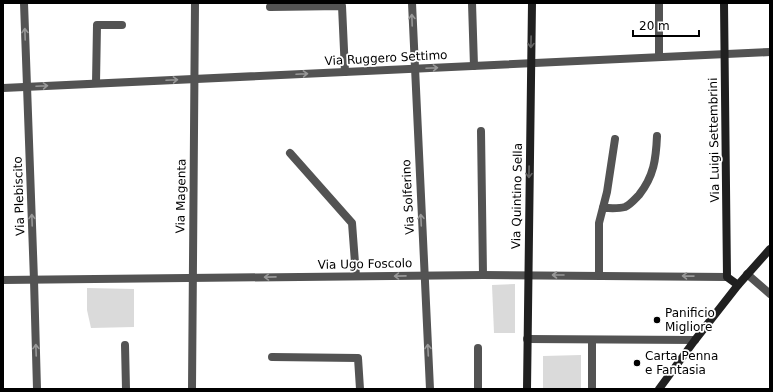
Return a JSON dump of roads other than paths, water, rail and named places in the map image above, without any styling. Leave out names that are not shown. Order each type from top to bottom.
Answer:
[{"type":"street","name":"Via Plebiscito","points":[[24,3],[37,389]]},
{"type":"street","name":"Via Magenta","points":[[192,389],[195,3]]},
{"type":"street","name":"Via Solferino","points":[[412,3],[430,389]]},
{"type":"street","points":[[472,3],[474,66]]},
{"type":"street","name":"Via Quintino Sella","points":[[527,389],[532,3]]},
{"type":"street","points":[[659,3],[659,57]]},
{"type":"street","name":"Via Luigi Settembrini","points":[[724,3],[728,277]]},
{"type":"street","points":[[270,7],[342,6],[345,72]]},
{"type":"street","points":[[96,83],[97,25],[122,25]]},
{"type":"street","name":"Via Ruggero Settimo","points":[[3,88],[770,52]]},
{"type":"street","points":[[481,131],[484,275]]},
{"type":"street","points":[[603,208],[626,207],[646,186],[652,175],[657,136]]},
{"type":"street","points":[[600,275],[599,223],[607,192],[615,139]]},
{"type":"street","points":[[290,153],[352,223],[356,276]]},
{"type":"street","points":[[659,389],[738,285],[770,248]]},
{"type":"street","points":[[747,274],[770,294]]},
{"type":"street","name":"Via Ugo Foscolo","points":[[3,280],[484,275],[728,277]]},
{"type":"street","points":[[728,277],[738,285]]},
{"type":"street","points":[[527,339],[695,340]]},
{"type":"street","points":[[592,340],[592,389]]},
{"type":"street","points":[[125,345],[126,389]]},
{"type":"street","points":[[478,348],[478,389]]},
{"type":"street","points":[[272,357],[358,358],[360,389]]},
{"type":"place","name":"Panificio Migliore","points":[[657,320]]},
{"type":"place","name":"Carta Penna e Fantasia","points":[[637,363]]}]
